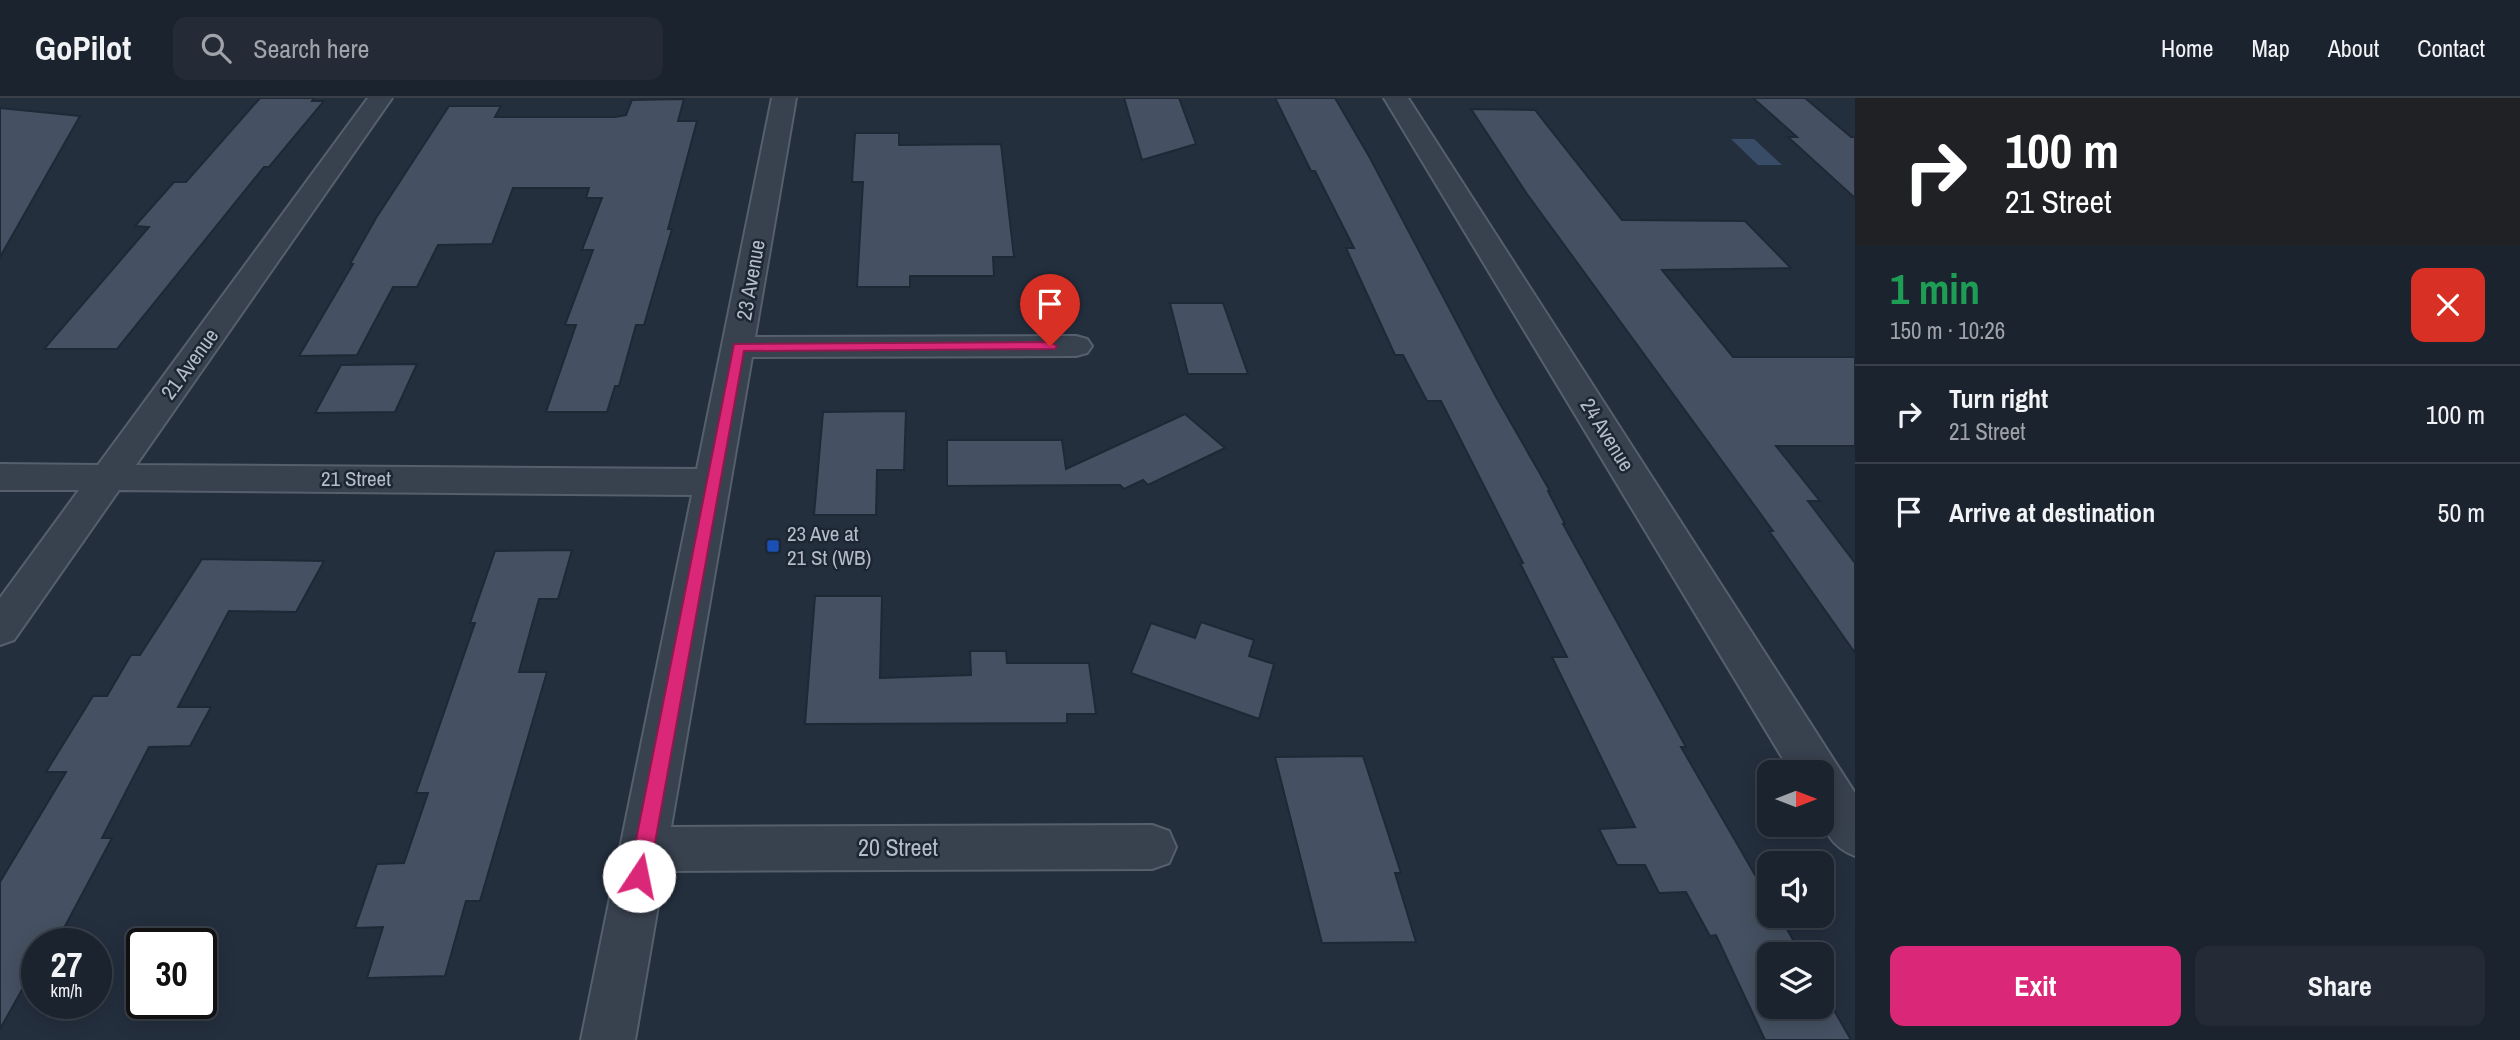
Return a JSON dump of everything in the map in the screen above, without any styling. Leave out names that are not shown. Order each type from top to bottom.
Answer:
[{"type":"street","name":"21 Avenue","points":[[0,629],[380,98]]},
{"type":"street","name":"23 Avenue","points":[[608,1040],[784,98]]},
{"type":"street","name":"24 Avenue","points":[[1396,98],[1809,760]]},
{"type":"street","points":[[738,347],[1076,346]]},
{"type":"street","name":"21 Street","points":[[0,477],[713,482]]},
{"type":"street","points":[[1834,800],[1855,834]]},
{"type":"street","name":"20 Street","points":[[644,849],[1152,846]]},
{"type":"water","points":[[1731,139],[1754,139],[1782,165],[1758,165]]},
{"type":"building","points":[[260,98],[314,98],[312,101],[324,101],[269,167],[264,167],[117,349],[44,349],[149,227],[135,226],[174,182],[186,182]]},
{"type":"building","points":[[1124,98],[1179,98],[1196,144],[1142,160]]},
{"type":"building","points":[[1275,98],[1335,98],[1370,158],[1495,395],[1550,491],[1563,524],[1686,747],[1681,747],[1757,878],[1757,928],[1786,928],[1794,942],[1757,942],[1757,1019],[1834,1019],[1834,1010],[1851,1040],[1765,1040],[1716,935],[1710,936],[1686,892],[1659,893],[1645,865],[1617,865],[1599,829],[1635,827],[1552,657],[1567,657],[1441,401],[1427,401],[1403,355],[1395,355],[1346,248],[1354,248],[1315,171],[1311,171]]},
{"type":"building","points":[[1753,98],[1805,98],[1851,137],[1855,137],[1855,198],[1788,137],[1797,137]]},
{"type":"building","points":[[684,99],[678,121],[697,121],[668,229],[672,229],[644,325],[636,325],[619,386],[615,386],[607,412],[546,412],[576,325],[565,325],[593,250],[582,250],[602,198],[586,198],[589,188],[513,188],[492,244],[438,245],[417,287],[393,287],[357,355],[299,356],[353,264],[350,264],[376,218],[449,106],[501,106],[495,117],[615,117],[626,115],[632,100]]},
{"type":"building","points":[[0,108],[80,116],[0,257]]},
{"type":"building","points":[[1471,109],[1535,110],[1622,220],[1745,221],[1791,268],[1662,270],[1733,357],[1855,357],[1855,446],[1776,446],[1820,501],[1808,501],[1855,563],[1855,653],[1769,531],[1773,531],[1527,194]]},
{"type":"building","points":[[855,133],[899,133],[899,145],[1001,144],[1014,257],[993,257],[994,276],[910,276],[910,287],[857,287],[863,182],[852,182]]},
{"type":"building","points":[[1170,303],[1223,303],[1248,374],[1188,374]]},
{"type":"building","points":[[417,364],[395,412],[315,413],[341,365]]},
{"type":"building","points":[[906,411],[904,470],[877,470],[876,515],[814,515],[823,412]]},
{"type":"building","points":[[1185,414],[1225,448],[1148,485],[1143,480],[1124,489],[1120,485],[947,486],[947,440],[1062,440],[1066,469]]},
{"type":"building","points":[[572,550],[558,599],[539,599],[519,672],[547,672],[480,901],[466,901],[445,976],[367,978],[383,927],[355,928],[377,864],[404,863],[428,793],[416,793],[475,623],[470,623],[495,551]]},
{"type":"building","points":[[202,559],[324,561],[296,612],[229,611],[178,707],[211,707],[190,746],[149,747],[102,838],[112,838],[64,928],[21,928],[21,992],[0,1029],[0,882],[66,772],[46,772],[93,696],[107,696],[131,655],[140,655]]},
{"type":"building","points":[[815,596],[882,596],[880,678],[971,675],[970,651],[1006,651],[1007,663],[1089,663],[1096,714],[1067,714],[1067,723],[805,724]]},
{"type":"building","points":[[1201,622],[1254,640],[1249,656],[1274,664],[1259,719],[1131,673],[1151,623],[1195,638]]},
{"type":"building","points":[[1363,756],[1401,873],[1395,873],[1416,942],[1322,943],[1275,757]]},
{"type":"place","name":"23 Ave at 21 St (WB)","points":[[773,546]]},
{"type":"route","points":[[639,876],[738,347],[1050,346]]}]
